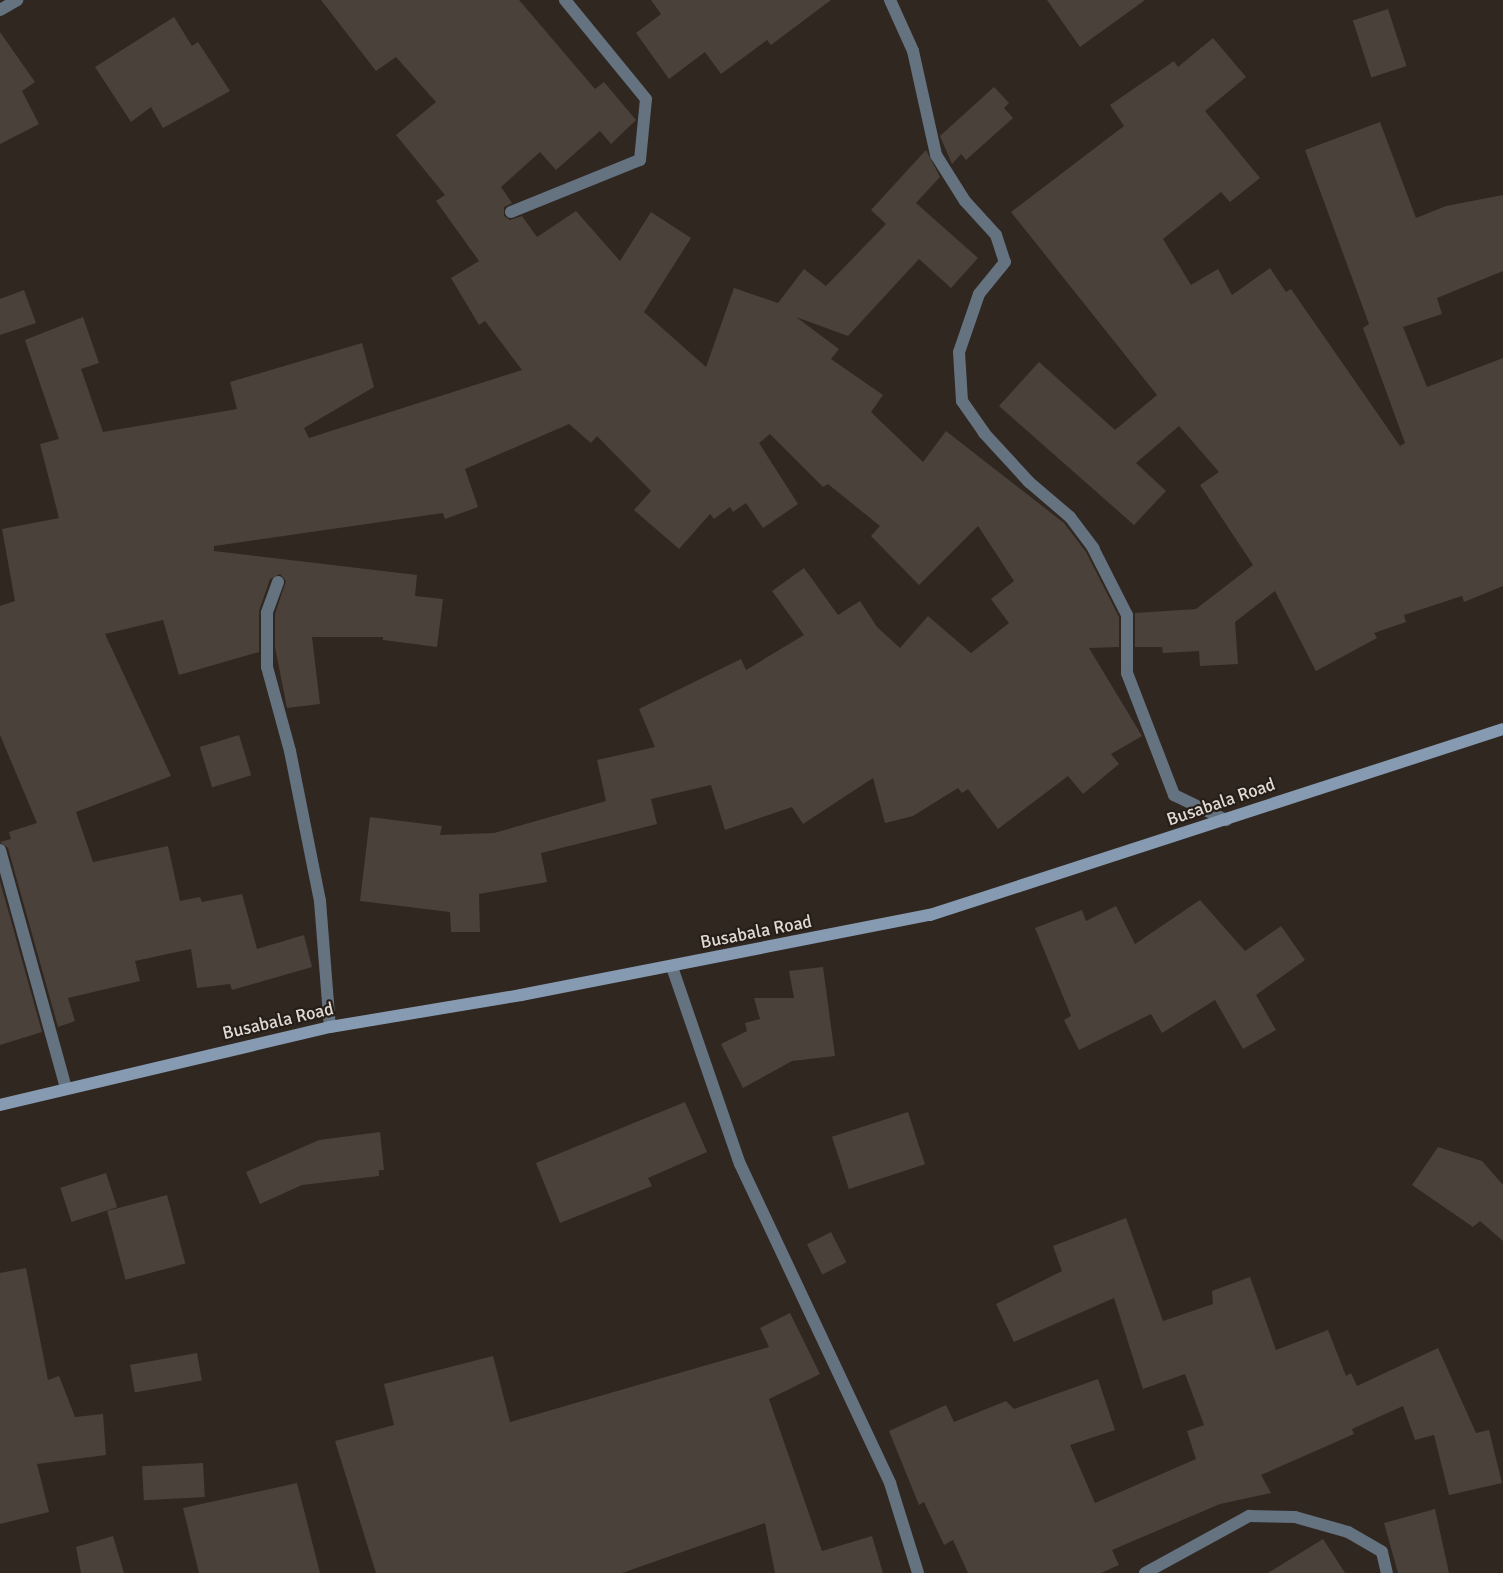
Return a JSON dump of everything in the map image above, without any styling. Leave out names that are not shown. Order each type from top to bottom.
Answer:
[{"type":"street","points":[[0,10],[17,0]]},
{"type":"street","points":[[511,212],[640,160],[646,99],[565,0]]},
{"type":"street","points":[[890,0],[913,51],[936,155],[965,201],[996,235],[1005,262],[979,294],[959,352],[962,401],[1029,482],[1070,517],[1093,548],[1127,615],[1127,673],[1174,795],[1226,820]]},
{"type":"street","points":[[278,582],[267,614],[267,667],[290,751],[320,901],[330,1027]]},
{"type":"street","name":"Busabala Road","points":[[0,1105],[330,1027],[672,967],[930,915],[1503,729]]},
{"type":"street","points":[[0,850],[66,1088]]},
{"type":"street","points":[[672,967],[740,1164],[890,1483],[918,1573]]},
{"type":"street","points":[[1145,1573],[1249,1516],[1295,1517],[1348,1532],[1382,1552],[1387,1573]]},
{"type":"building","points":[[321,0],[519,0],[595,89],[604,82],[636,120],[611,144],[600,131],[556,170],[540,152],[501,187],[512,203],[504,207],[504,216],[510,220],[522,216],[537,237],[576,211],[620,261],[651,212],[691,238],[644,312],[706,367],[734,288],[778,303],[804,269],[826,286],[886,224],[871,210],[926,150],[940,177],[916,203],[978,258],[951,288],[919,259],[848,336],[796,317],[839,349],[831,359],[883,395],[871,412],[923,462],[946,431],[1064,523],[1086,552],[1119,617],[1119,647],[1089,648],[1142,736],[1111,754],[1119,764],[1083,794],[1068,776],[998,829],[968,789],[962,793],[958,788],[913,816],[885,823],[873,778],[803,824],[792,807],[725,830],[711,785],[651,799],[657,824],[541,853],[547,882],[479,894],[480,932],[451,932],[450,912],[360,901],[370,817],[442,826],[440,835],[494,833],[606,801],[597,760],[655,747],[639,709],[741,659],[746,670],[804,635],[772,591],[804,568],[838,615],[860,601],[877,627],[900,648],[928,616],[971,653],[1009,623],[991,599],[1014,581],[978,526],[919,585],[871,536],[880,526],[828,484],[823,487],[770,434],[759,443],[798,504],[763,528],[746,503],[733,512],[730,507],[714,519],[710,514],[679,549],[634,510],[651,491],[597,436],[591,443],[569,424],[465,469],[478,507],[445,519],[443,513],[214,546],[214,551],[417,575],[415,596],[443,599],[437,647],[383,640],[383,637],[312,637],[320,704],[287,708],[275,647],[275,614],[286,581],[280,574],[270,579],[259,611],[259,652],[179,675],[163,620],[105,634],[171,776],[76,812],[93,862],[168,846],[180,901],[200,897],[202,902],[242,894],[257,949],[304,935],[312,967],[232,990],[230,984],[197,988],[191,949],[135,961],[140,981],[68,998],[75,1021],[58,1027],[8,848],[0,842],[11,839],[9,832],[37,823],[0,735],[0,606],[15,601],[2,529],[59,518],[40,444],[59,439],[25,340],[83,317],[99,363],[81,369],[103,432],[237,409],[230,382],[362,343],[374,387],[304,428],[309,438],[522,370],[485,321],[479,325],[451,278],[479,261],[436,201],[445,195],[396,135],[436,102],[396,57],[376,71]]},
{"type":"building","points":[[651,0],[831,0],[771,45],[767,40],[721,74],[705,52],[669,79],[636,33],[661,14]]},
{"type":"building","points":[[1047,0],[1145,0],[1080,47]]},
{"type":"building","points":[[1388,9],[1407,66],[1371,77],[1353,20]]},
{"type":"building","points":[[174,17],[192,46],[198,42],[230,91],[163,128],[151,107],[131,122],[95,67]]},
{"type":"building","points":[[0,32],[35,82],[22,91],[39,124],[0,144]]},
{"type":"building","points":[[1213,38],[1246,77],[1205,111],[1260,178],[1230,202],[1221,192],[1163,239],[1191,285],[1218,269],[1232,295],[1270,268],[1286,292],[1291,289],[1400,446],[1405,443],[1363,328],[1369,324],[1305,150],[1380,122],[1416,218],[1446,206],[1503,195],[1503,271],[1437,298],[1442,314],[1403,327],[1427,387],[1503,358],[1503,586],[1464,602],[1462,596],[1404,615],[1406,622],[1374,633],[1377,638],[1316,671],[1275,591],[1235,622],[1238,664],[1200,666],[1199,651],[1163,653],[1162,647],[1135,647],[1135,613],[1196,609],[1253,565],[1200,485],[1219,472],[1179,426],[1136,463],[1166,491],[1134,525],[999,406],[1039,362],[1115,430],[1157,395],[1011,212],[1124,126],[1110,105],[1174,61],[1178,67]]},
{"type":"building","points":[[994,87],[1009,103],[1004,108],[1013,118],[966,160],[961,154],[952,164],[940,136]]},
{"type":"building","points":[[24,290],[36,323],[0,335],[0,299]]},
{"type":"building","points":[[239,735],[251,775],[212,787],[200,747]]},
{"type":"building","points":[[0,881],[42,1032],[0,1045]]},
{"type":"building","points":[[1200,900],[1245,951],[1281,926],[1305,960],[1256,995],[1276,1030],[1243,1049],[1215,1000],[1162,1033],[1151,1014],[1079,1050],[1064,1020],[1071,1016],[1035,928],[1082,910],[1086,921],[1116,906],[1135,944]]},
{"type":"building","points":[[823,967],[835,1056],[792,1061],[743,1088],[721,1044],[747,1031],[745,1023],[760,1019],[754,998],[794,998],[789,971]]},
{"type":"building","points":[[685,1102],[707,1152],[648,1178],[652,1186],[560,1223],[536,1163]]},
{"type":"building","points":[[908,1112],[925,1164],[849,1189],[832,1137]]},
{"type":"building","points":[[380,1132],[384,1170],[379,1170],[379,1176],[302,1185],[260,1204],[246,1172],[319,1140]]},
{"type":"building","points":[[1438,1147],[1482,1161],[1503,1185],[1503,1241],[1480,1221],[1473,1227],[1412,1185]]},
{"type":"building","points":[[106,1173],[117,1207],[71,1222],[60,1188]]},
{"type":"building","points":[[167,1195],[185,1264],[125,1280],[107,1211]]},
{"type":"building","points":[[1126,1218],[1163,1321],[1213,1304],[1212,1291],[1250,1277],[1276,1350],[1328,1330],[1346,1376],[1351,1373],[1357,1386],[1438,1348],[1476,1433],[1489,1430],[1502,1483],[1449,1495],[1434,1435],[1415,1440],[1403,1406],[1352,1429],[1354,1434],[1261,1475],[1271,1493],[1220,1504],[1112,1550],[1119,1565],[1101,1573],[968,1573],[953,1540],[944,1545],[924,1502],[919,1505],[889,1431],[946,1405],[954,1422],[1006,1401],[1014,1409],[1098,1379],[1115,1430],[1070,1445],[1095,1503],[1196,1459],[1187,1431],[1204,1425],[1185,1374],[1143,1389],[1114,1298],[1014,1342],[996,1304],[1062,1271],[1053,1246]]},
{"type":"building","points":[[831,1232],[846,1262],[822,1275],[807,1244]]},
{"type":"building","points":[[26,1268],[48,1380],[59,1376],[75,1417],[103,1414],[106,1455],[37,1464],[49,1512],[0,1524],[0,1273]]},
{"type":"building","points":[[790,1313],[820,1374],[769,1399],[822,1551],[872,1536],[883,1573],[775,1573],[765,1523],[622,1573],[376,1573],[335,1441],[394,1425],[384,1384],[493,1356],[510,1422],[769,1347],[760,1328]]},
{"type":"building","points":[[197,1353],[202,1381],[135,1392],[130,1365]]},
{"type":"building","points":[[203,1463],[205,1497],[144,1500],[142,1466]]},
{"type":"building","points":[[297,1483],[320,1573],[199,1573],[183,1508]]},
{"type":"building","points":[[1435,1509],[1449,1573],[1398,1573],[1384,1523]]},
{"type":"building","points":[[113,1536],[124,1573],[81,1573],[76,1547]]},
{"type":"building","points":[[1323,1539],[1345,1573],[1268,1573]]}]
